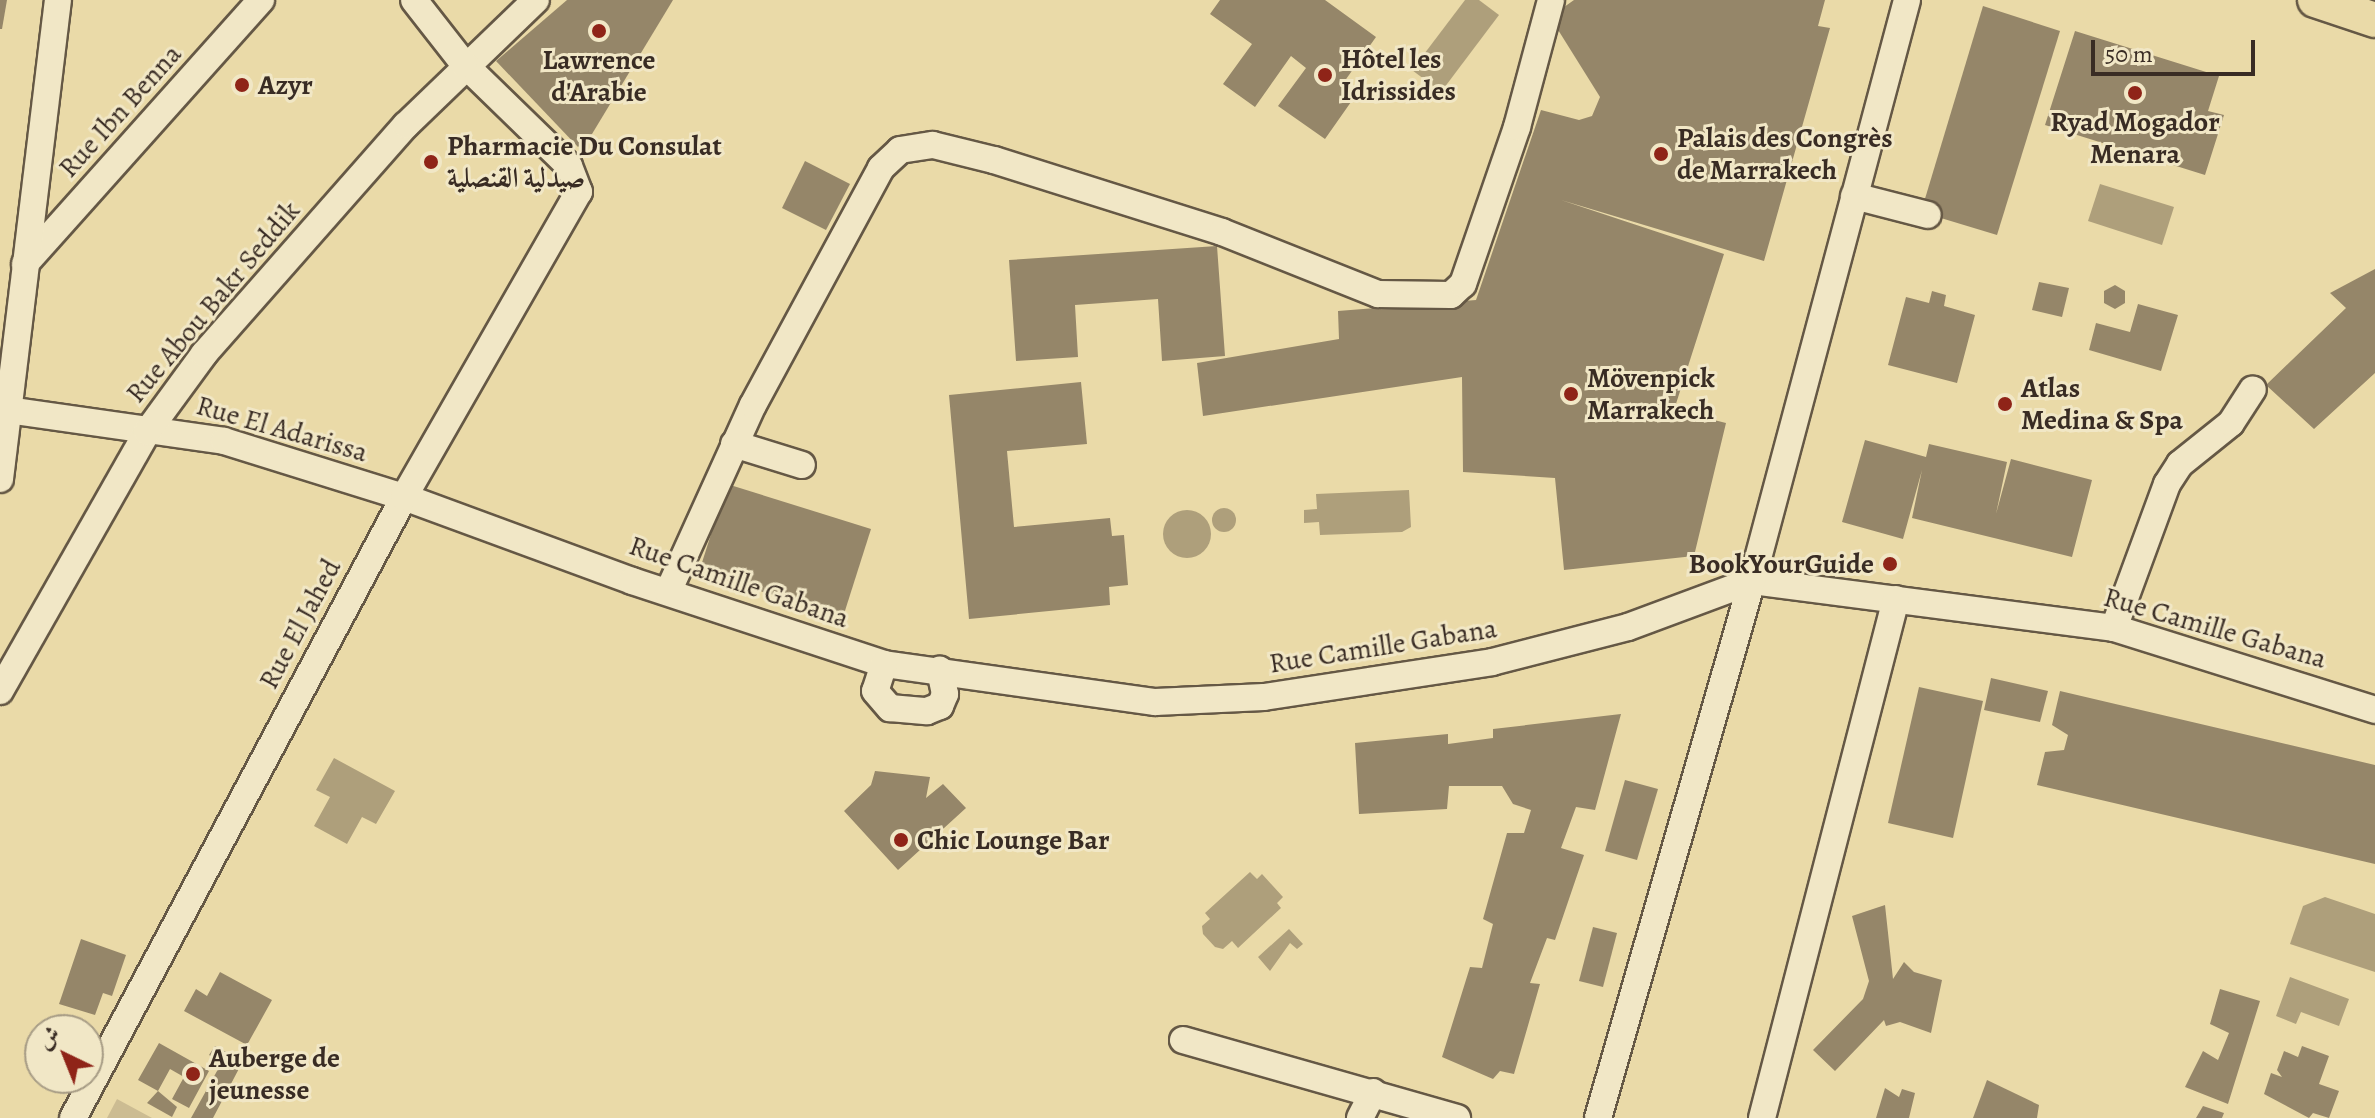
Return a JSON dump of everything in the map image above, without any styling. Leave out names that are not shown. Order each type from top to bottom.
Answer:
[{"type":"main road","points":[[2315,0],[2375,20]]},
{"type":"street","points":[[0,479],[5,409],[58,0]]},
{"type":"street","name":"Rue Ibn Benna","points":[[25,264],[261,0]]},
{"type":"street","points":[[414,0],[464,64]]},
{"type":"street","name":"Rue Abou Bakr Seddik","points":[[0,691],[147,432],[204,354],[464,64],[536,0]]},
{"type":"street","points":[[668,592],[734,444],[881,168],[900,150],[917,145],[947,147],[1189,221],[1378,294],[1451,295],[1463,284],[1517,127],[1551,0]]},
{"type":"street","points":[[1598,1118],[1752,581],[1907,0]]},
{"type":"street","name":"Rue El Jahed","points":[[73,1118],[404,497],[572,207],[581,186],[569,166],[464,64]]},
{"type":"street","points":[[1854,196],[1928,215]]},
{"type":"street","points":[[2114,628],[2167,484],[2180,464],[2231,423],[2253,389]]},
{"type":"street","name":"Rue El Adarissa","points":[[5,409],[224,441],[404,497]]},
{"type":"street","points":[[734,444],[802,465]]},
{"type":"street","name":"Rue Camille Gabana","points":[[404,497],[668,592],[884,664],[1155,702],[1264,697],[1378,682],[1560,647],[1683,610],[1752,581],[2114,628],[2375,710]]},
{"type":"street","points":[[1762,1118],[1896,599]]},
{"type":"street","points":[[884,664],[875,691],[890,708],[927,711],[940,706],[945,694],[940,670]]},
{"type":"street","points":[[1183,1040],[1457,1118]]},
{"type":"street","points":[[1360,1118],[1373,1092]]},
{"type":"shaded area","points":[[1465,0],[1479,0],[1499,15],[1441,92],[1412,70]]},
{"type":"shaded area","points":[[2100,184],[2174,207],[2162,245],[2088,221]]},
{"type":"shaded area","points":[[1409,490],[1411,527],[1402,532],[1320,535],[1319,522],[1304,523],[1304,510],[1317,509],[1316,494]]},
{"type":"shaded area","points":[[1224,508],[1233,511],[1236,520],[1233,529],[1224,532],[1215,529],[1212,520],[1215,511]]},
{"type":"shaded area","points":[[1187,510],[1204,517],[1211,534],[1204,551],[1187,558],[1170,551],[1163,534],[1170,517]]},
{"type":"shaded area","points":[[334,758],[395,791],[376,824],[362,817],[347,844],[314,826],[330,797],[316,790]]},
{"type":"shaded area","points":[[1250,872],[1257,879],[1262,874],[1283,897],[1277,903],[1281,908],[1238,948],[1232,941],[1223,949],[1215,947],[1203,934],[1202,926],[1210,919],[1205,913]]},
{"type":"shaded area","points":[[2325,897],[2375,914],[2375,972],[2290,944],[2303,906]]},
{"type":"shaded area","points":[[1289,929],[1303,944],[1297,949],[1290,943],[1270,971],[1258,957]]},
{"type":"shaded area","points":[[2290,977],[2349,999],[2339,1026],[2301,1012],[2296,1024],[2276,1016]]},
{"type":"shaded area","points":[[117,1099],[152,1118],[107,1118]]},
{"type":"building","points":[[0,0],[7,0],[2,29],[0,29]]},
{"type":"building","points":[[567,0],[673,0],[592,134],[578,147],[496,61]]},
{"type":"building","name":"Hôtel les Idrissides","points":[[1220,0],[1325,0],[1376,37],[1344,82],[1358,92],[1325,139],[1278,106],[1306,68],[1291,56],[1255,107],[1223,84],[1252,44],[1210,14]]},
{"type":"building","name":"Mövenpick Marrakech","points":[[1574,0],[1825,0],[1818,26],[1830,28],[1764,261],[1561,200],[1724,254],[1674,410],[1726,423],[1694,556],[1564,570],[1555,478],[1463,472],[1462,377],[1203,416],[1197,363],[1339,339],[1338,311],[1476,300],[1541,110],[1579,120],[1592,116],[1600,97],[1550,17]]},
{"type":"building","points":[[1983,6],[2060,31],[1997,235],[1921,212]]},
{"type":"building","name":"Ryad Mogador Menara","points":[[2075,31],[2219,76],[2208,111],[2224,115],[2205,175],[2045,125]]},
{"type":"building","points":[[805,161],[850,184],[826,230],[782,208]]},
{"type":"building","points":[[1217,246],[1225,356],[1162,361],[1158,299],[1075,305],[1078,357],[1016,361],[1009,260]]},
{"type":"building","points":[[2375,269],[2375,373],[2314,429],[2266,385],[2346,308],[2330,293]]},
{"type":"building","points":[[2039,282],[2069,288],[2062,317],[2032,310]]},
{"type":"building","points":[[2115,285],[2125,291],[2125,303],[2115,309],[2104,303],[2104,291]]},
{"type":"building","points":[[1932,291],[1946,295],[1944,306],[1975,315],[1957,383],[1888,365],[1906,297],[1929,303]]},
{"type":"building","points":[[2138,304],[2178,315],[2161,371],[2089,350],[2096,323],[2130,332]]},
{"type":"building","points":[[1081,382],[1087,444],[1007,451],[1014,527],[1110,518],[1112,536],[1124,535],[1128,585],[1109,587],[1110,605],[969,619],[949,395]]},
{"type":"building","points":[[1865,440],[1926,457],[1929,444],[2007,462],[1996,514],[2011,459],[2092,480],[2072,557],[1912,518],[1922,470],[1903,539],[1842,522]]},
{"type":"building","points":[[727,484],[871,529],[843,617],[699,572]]},
{"type":"building","points":[[1991,678],[2048,691],[2040,722],[1984,710]]},
{"type":"building","points":[[1919,687],[1983,701],[1953,838],[1888,823]]},
{"type":"building","points":[[2060,691],[2375,765],[2375,864],[2037,785],[2045,752],[2064,750],[2068,735],[2052,725]]},
{"type":"building","points":[[1621,714],[1595,810],[1576,807],[1561,848],[1584,855],[1555,940],[1547,938],[1530,983],[1540,984],[1514,1074],[1500,1071],[1493,1079],[1442,1057],[1470,967],[1482,968],[1493,924],[1483,919],[1507,833],[1524,833],[1531,810],[1513,804],[1502,786],[1449,786],[1447,809],[1359,814],[1355,743],[1448,734],[1448,744],[1493,738],[1493,729]]},
{"type":"building","name":"Chic Lounge Bar","points":[[875,771],[930,777],[926,798],[943,784],[966,808],[898,870],[844,811],[871,785]]},
{"type":"building","points":[[1625,780],[1658,789],[1637,860],[1605,851]]},
{"type":"building","points":[[1885,905],[1893,979],[1904,962],[1914,972],[1942,980],[1931,1033],[1900,1022],[1886,1026],[1884,1020],[1835,1071],[1813,1050],[1863,999],[1869,981],[1852,916]]},
{"type":"building","points":[[1593,927],[1617,933],[1603,987],[1579,981]]},
{"type":"building","points":[[81,939],[126,955],[112,996],[103,993],[95,1014],[59,1004]]},
{"type":"building","points":[[220,972],[272,1000],[247,1045],[184,1011],[196,989],[207,996]]},
{"type":"building","points":[[2220,989],[2260,1001],[2228,1104],[2185,1087],[2203,1051],[2218,1060],[2229,1033],[2210,1024]]},
{"type":"building","name":"Auberge de jeunesse","points":[[159,1043],[209,1071],[189,1108],[172,1099],[184,1077],[170,1069],[158,1091],[138,1080]]},
{"type":"building","points":[[215,1046],[243,1061],[213,1118],[191,1118],[222,1062],[209,1055]]},
{"type":"building","points":[[2302,1046],[2329,1056],[2319,1084],[2339,1091],[2329,1118],[2313,1113],[2309,1118],[2264,1094],[2271,1073],[2282,1077],[2277,1070],[2284,1051],[2298,1057]]},
{"type":"building","points":[[1987,1080],[2039,1105],[2037,1118],[1973,1118]]},
{"type":"building","points":[[1885,1088],[1899,1097],[1902,1089],[1915,1093],[1909,1118],[1876,1118]]},
{"type":"building","points":[[158,1091],[177,1107],[172,1117],[147,1103]]},
{"type":"building","points":[[2203,1106],[2224,1113],[2222,1118],[2196,1118]]},
{"type":"place","name":"Lawrence d'Arabie","points":[[599,31]]},
{"type":"place","name":"Hôtel les Idrissides","points":[[1325,75]]},
{"type":"place","name":"Azyr","points":[[242,85]]},
{"type":"place","name":"Ryad Mogador Menara","points":[[2135,93]]},
{"type":"place","name":"Palais des Congrès de Marrakech","points":[[1661,154]]},
{"type":"place","name":"Pharmacie Du Consulat صيدلية القنصلية","points":[[431,162]]},
{"type":"place","name":"Mövenpick Marrakech","points":[[1571,394]]},
{"type":"place","name":"Atlas Medina & Spa","points":[[2005,404]]},
{"type":"place","name":"BookYourGuide","points":[[1890,564]]},
{"type":"place","name":"Chic Lounge Bar","points":[[901,840]]},
{"type":"place","name":"Auberge de jeunesse","points":[[193,1074]]}]
